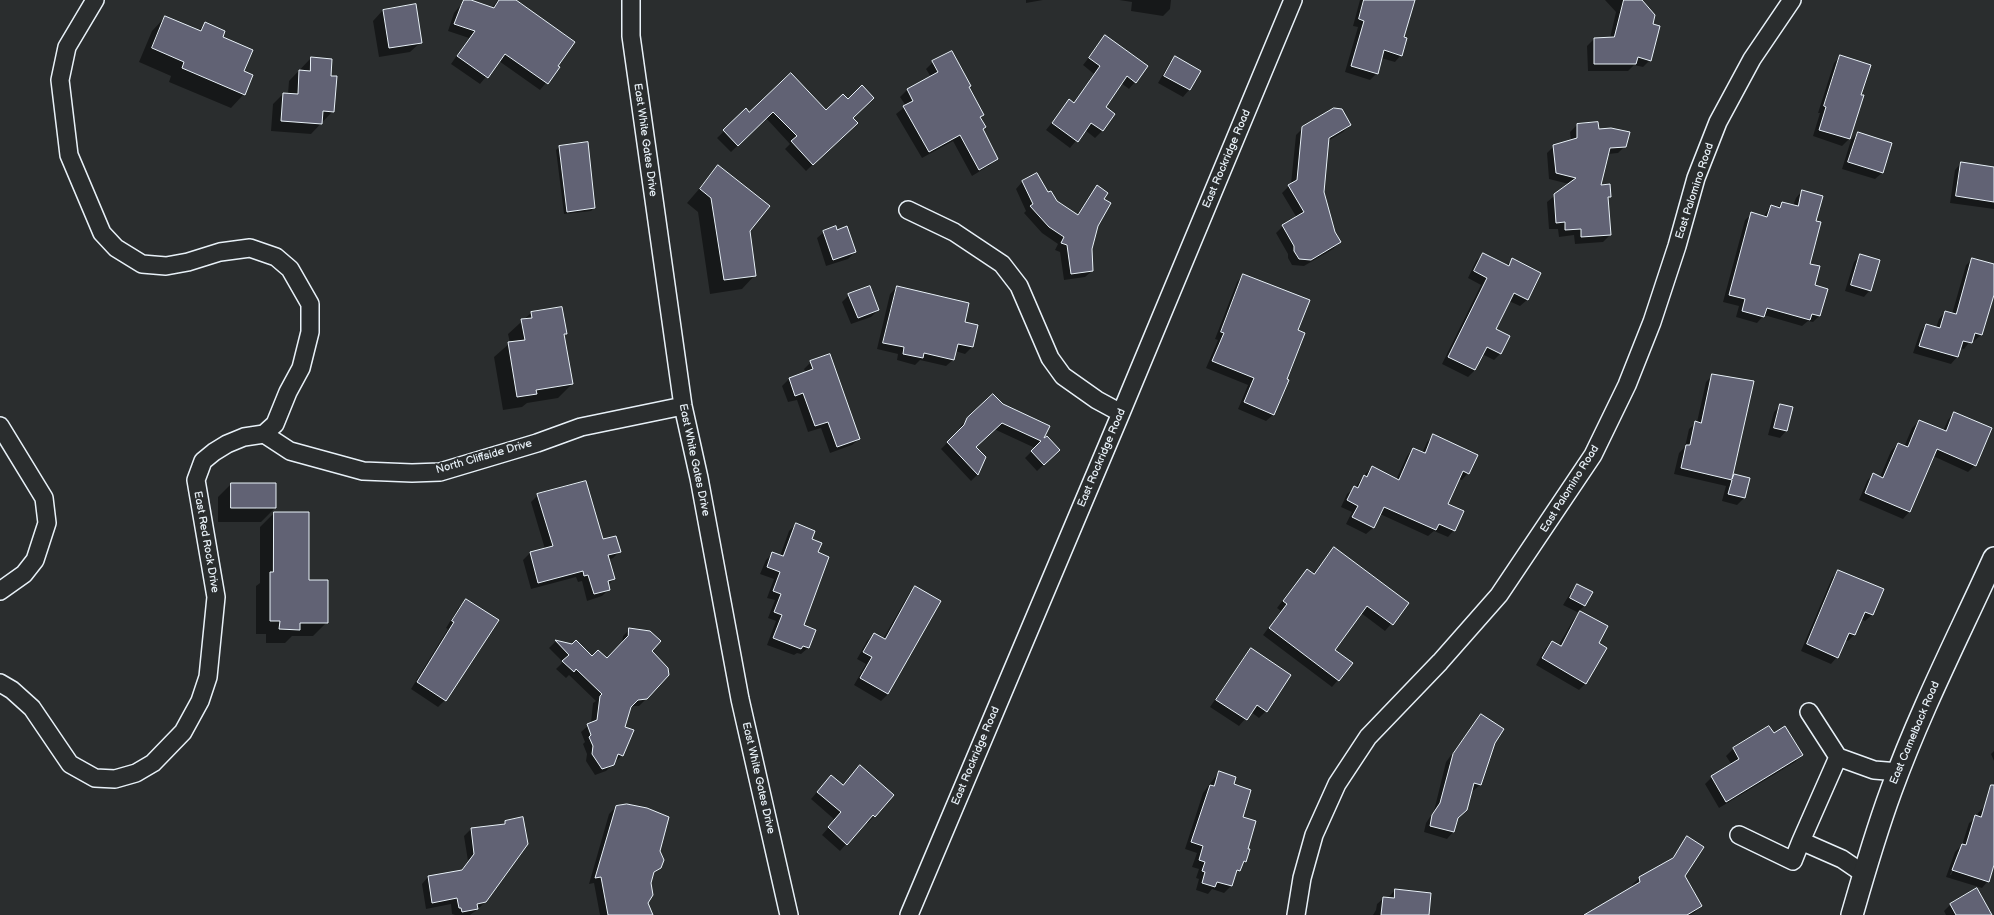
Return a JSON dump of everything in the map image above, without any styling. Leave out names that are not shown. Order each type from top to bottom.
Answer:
[{"type":"main road","name":"East Camelback Road","points":[[1852,915],[1868,859],[1899,772],[1926,706],[1994,558]]},
{"type":"street","points":[[95,0],[67,47],[60,80],[69,155],[102,233],[116,248],[142,264],[166,266],[188,262],[220,252],[250,248],[276,257],[290,269],[310,304],[310,332],[301,368],[288,392],[275,424],[264,434]]},
{"type":"street","name":"East White Gates Drive","points":[[631,0],[631,36],[683,406],[699,478],[740,699],[789,915]]},
{"type":"street","name":"East Rockridge Road","points":[[908,915],[1122,413],[1293,0]]},
{"type":"street","name":"East Palomino Road","points":[[1296,915],[1302,878],[1314,835],[1337,784],[1368,737],[1440,662],[1499,595],[1593,455],[1627,385],[1652,322],[1677,246],[1696,178],[1718,122],[1752,59],[1792,0]]},
{"type":"street","points":[[908,210],[954,232],[1002,264],[1018,286],[1050,358],[1064,376],[1097,400],[1122,413]]},
{"type":"street","name":"North Cliffside Drive","points":[[264,434],[290,451],[363,471],[412,473],[440,472],[537,443],[581,427],[683,406]]},
{"type":"street","points":[[0,426],[44,498],[47,524],[35,560],[24,574],[0,591]]},
{"type":"street","name":"East Red Rock Drive","points":[[0,683],[12,690],[32,708],[70,764],[95,778],[114,779],[136,773],[153,763],[183,732],[200,701],[208,677],[216,597],[196,480],[203,461],[214,452],[227,444],[244,437],[264,434]]},
{"type":"street","points":[[1809,712],[1838,756],[1874,770],[1899,772]]},
{"type":"street","points":[[1739,835],[1793,861],[1800,841],[1838,756]]},
{"type":"street","points":[[1800,841],[1842,859],[1864,874]]},
{"type":"building","points":[[464,0],[471,0],[494,8],[499,0],[516,0],[575,42],[558,66],[560,67],[548,84],[505,54],[488,78],[457,56],[475,31],[454,24]]},
{"type":"building","points":[[1364,0],[1415,0],[1404,37],[1407,38],[1402,56],[1384,50],[1378,74],[1351,66],[1364,21],[1359,19]]},
{"type":"building","points":[[1624,0],[1642,0],[1655,15],[1653,24],[1660,26],[1651,61],[1638,57],[1636,64],[1594,64],[1594,38],[1614,37]]},
{"type":"building","points":[[416,4],[422,43],[389,48],[383,10]]},
{"type":"building","points":[[165,16],[201,31],[205,22],[225,31],[223,37],[253,50],[244,71],[253,75],[245,95],[182,68],[184,62],[152,48]]},
{"type":"building","points":[[1105,35],[1148,66],[1136,83],[1127,76],[1106,107],[1115,114],[1103,131],[1091,123],[1078,142],[1052,123],[1069,99],[1074,103],[1100,66],[1089,58]]},
{"type":"building","points":[[952,51],[971,86],[969,87],[984,115],[980,117],[986,127],[983,129],[998,159],[979,170],[960,135],[929,152],[903,106],[913,101],[907,89],[938,72],[932,61]]},
{"type":"building","points":[[1840,55],[1871,65],[1861,95],[1864,95],[1850,139],[1819,130],[1826,107],[1824,106]]},
{"type":"building","points":[[1175,56],[1201,71],[1190,90],[1164,76]]},
{"type":"building","points":[[311,57],[332,59],[331,76],[337,76],[334,112],[323,111],[322,124],[281,121],[283,93],[298,94],[299,70],[310,71]]},
{"type":"building","points":[[791,73],[826,110],[843,94],[848,99],[862,85],[874,98],[853,118],[858,123],[813,165],[791,141],[797,136],[773,112],[738,146],[723,130],[746,108],[749,112]]},
{"type":"building","points":[[1334,108],[1342,109],[1351,125],[1329,138],[1324,192],[1335,232],[1341,242],[1311,260],[1299,259],[1294,251],[1294,246],[1282,225],[1304,212],[1288,185],[1297,180],[1302,127]]},
{"type":"building","points":[[1598,122],[1599,129],[1611,128],[1630,132],[1626,147],[1610,148],[1601,185],[1610,184],[1611,197],[1608,197],[1611,235],[1581,237],[1581,229],[1565,230],[1565,222],[1556,223],[1554,194],[1576,178],[1556,173],[1553,145],[1577,138],[1577,124]]},
{"type":"building","points":[[1858,132],[1892,143],[1883,173],[1848,162]]},
{"type":"building","points":[[588,142],[595,208],[567,212],[559,146]]},
{"type":"building","points":[[1961,162],[1994,167],[1994,202],[1956,196]]},
{"type":"building","points":[[718,165],[770,206],[750,231],[756,276],[724,280],[711,198],[700,189]]},
{"type":"building","points":[[1037,173],[1048,192],[1051,191],[1057,201],[1078,215],[1097,185],[1108,193],[1104,199],[1111,203],[1098,226],[1092,249],[1093,271],[1071,274],[1067,245],[1061,243],[1064,237],[1049,227],[1030,206],[1033,204],[1022,181]]},
{"type":"building","points":[[1802,190],[1823,196],[1816,221],[1821,222],[1810,264],[1820,266],[1815,285],[1828,289],[1820,316],[1812,314],[1810,320],[1767,308],[1764,317],[1742,311],[1745,299],[1729,295],[1751,212],[1767,217],[1771,205],[1780,208],[1782,202],[1798,206]]},
{"type":"building","points":[[836,226],[837,230],[847,226],[856,252],[833,260],[823,231]]},
{"type":"building","points":[[1483,253],[1509,266],[1512,258],[1541,273],[1528,300],[1514,293],[1496,329],[1510,336],[1501,354],[1487,347],[1475,370],[1448,357],[1487,278],[1474,271]]},
{"type":"building","points":[[1860,254],[1880,260],[1871,291],[1851,285]]},
{"type":"building","points":[[1972,258],[1994,264],[1994,295],[1982,335],[1975,333],[1972,343],[1963,341],[1958,357],[1919,346],[1926,324],[1940,328],[1945,311],[1956,314]]},
{"type":"building","points":[[1243,274],[1310,300],[1298,330],[1305,333],[1287,379],[1289,380],[1274,415],[1244,402],[1254,378],[1212,361],[1224,333],[1221,332]]},
{"type":"building","points":[[870,286],[879,310],[858,318],[848,294]]},
{"type":"building","points":[[897,286],[969,303],[965,322],[978,325],[973,347],[958,344],[954,360],[924,353],[923,358],[903,354],[904,347],[883,343]]},
{"type":"building","points":[[562,307],[567,334],[564,334],[573,384],[536,390],[537,394],[517,397],[508,342],[525,340],[521,319],[532,318],[531,312]]},
{"type":"building","points":[[830,354],[860,439],[837,447],[828,422],[815,426],[803,393],[795,396],[789,378],[813,369],[810,361]]},
{"type":"building","points":[[1712,374],[1754,381],[1732,479],[1734,474],[1750,478],[1745,498],[1728,494],[1732,480],[1681,468],[1686,445],[1690,445],[1695,421],[1701,423]]},
{"type":"building","points":[[993,394],[1003,404],[1050,426],[1044,438],[1047,436],[1060,450],[1044,465],[1031,451],[1041,441],[1002,423],[976,447],[986,457],[978,475],[947,442],[964,425],[967,418]]},
{"type":"building","points":[[1780,404],[1793,407],[1787,431],[1774,428]]},
{"type":"building","points":[[1954,412],[1992,428],[1976,466],[1937,449],[1910,512],[1865,493],[1873,473],[1883,478],[1898,443],[1908,447],[1919,420],[1946,431]]},
{"type":"building","points":[[1433,434],[1478,455],[1469,474],[1463,471],[1448,504],[1464,511],[1455,531],[1439,524],[1436,530],[1384,507],[1374,528],[1352,517],[1358,506],[1347,500],[1354,486],[1358,488],[1364,475],[1367,477],[1372,466],[1399,480],[1413,448],[1425,453]]},
{"type":"building","points":[[586,481],[603,539],[616,536],[621,552],[608,555],[615,579],[608,581],[610,590],[594,594],[588,575],[584,576],[583,571],[538,583],[530,552],[553,546],[537,494]]},
{"type":"building","points":[[231,483],[276,483],[276,508],[231,508]]},
{"type":"building","points":[[274,512],[309,512],[309,580],[328,580],[328,623],[300,623],[300,630],[279,629],[280,621],[270,621],[270,572],[273,572]]},
{"type":"building","points":[[796,523],[815,531],[812,539],[822,543],[818,552],[829,557],[804,625],[816,630],[809,648],[803,646],[801,649],[773,638],[782,615],[774,612],[781,594],[773,591],[780,572],[767,567],[772,552],[783,556]]},
{"type":"building","points":[[1334,547],[1409,603],[1393,625],[1367,606],[1335,650],[1353,663],[1339,681],[1269,628],[1287,604],[1283,601],[1307,569],[1314,574]]},
{"type":"building","points":[[1838,570],[1884,589],[1873,615],[1865,612],[1855,635],[1849,633],[1838,658],[1807,644]]},
{"type":"building","points":[[1577,584],[1593,592],[1585,606],[1570,598]]},
{"type":"building","points":[[915,586],[941,601],[888,694],[860,678],[872,657],[863,652],[874,633],[885,639]]},
{"type":"building","points":[[466,599],[499,620],[446,701],[417,682],[454,622],[452,621]]},
{"type":"building","points":[[1580,611],[1608,626],[1599,643],[1607,648],[1586,684],[1542,658],[1552,641],[1561,646]]},
{"type":"building","points":[[629,628],[650,631],[661,641],[652,651],[668,668],[669,675],[647,699],[638,700],[631,707],[625,727],[634,730],[623,756],[618,754],[614,765],[602,769],[592,754],[593,746],[589,737],[591,735],[587,724],[597,720],[600,696],[602,694],[576,669],[574,672],[562,661],[569,655],[555,640],[572,644],[576,640],[592,656],[598,650],[607,658],[628,636]]},
{"type":"building","points":[[1251,648],[1291,675],[1267,712],[1257,705],[1247,720],[1216,700]]},
{"type":"building","points":[[1481,714],[1504,729],[1495,743],[1481,785],[1474,783],[1467,810],[1458,818],[1454,832],[1430,826],[1432,815],[1440,803],[1453,754]]},
{"type":"building","points":[[1769,726],[1774,733],[1785,726],[1803,755],[1726,802],[1711,776],[1739,759],[1733,748]]},
{"type":"building","points":[[860,765],[894,795],[875,817],[873,815],[847,845],[828,827],[841,812],[817,792],[831,775],[843,785]]},
{"type":"building","points":[[1219,771],[1236,777],[1234,784],[1251,790],[1243,817],[1256,821],[1246,862],[1244,861],[1240,871],[1237,870],[1232,886],[1217,882],[1215,887],[1202,883],[1205,872],[1202,871],[1205,862],[1199,860],[1203,846],[1191,842],[1210,785],[1214,786]]},
{"type":"building","points":[[1991,785],[1994,785],[1994,865],[1989,882],[1952,870],[1962,844],[1966,845],[1975,815],[1981,817]]},
{"type":"building","points":[[627,804],[647,808],[669,817],[660,851],[664,860],[661,868],[654,872],[651,883],[653,895],[648,903],[653,915],[608,915],[601,877],[595,878],[616,806]]},
{"type":"building","points":[[523,817],[528,844],[486,902],[477,904],[478,909],[462,912],[461,908],[459,908],[457,898],[432,903],[428,876],[462,870],[474,854],[471,828],[505,824],[505,821]]},
{"type":"building","points":[[1687,836],[1704,847],[1685,876],[1702,906],[1687,915],[1584,915],[1640,882],[1639,877],[1673,858]]},
{"type":"building","points":[[1977,888],[1992,915],[1956,915],[1950,904]]},
{"type":"building","points":[[1395,889],[1431,893],[1429,915],[1381,915],[1383,897],[1394,898]]}]
